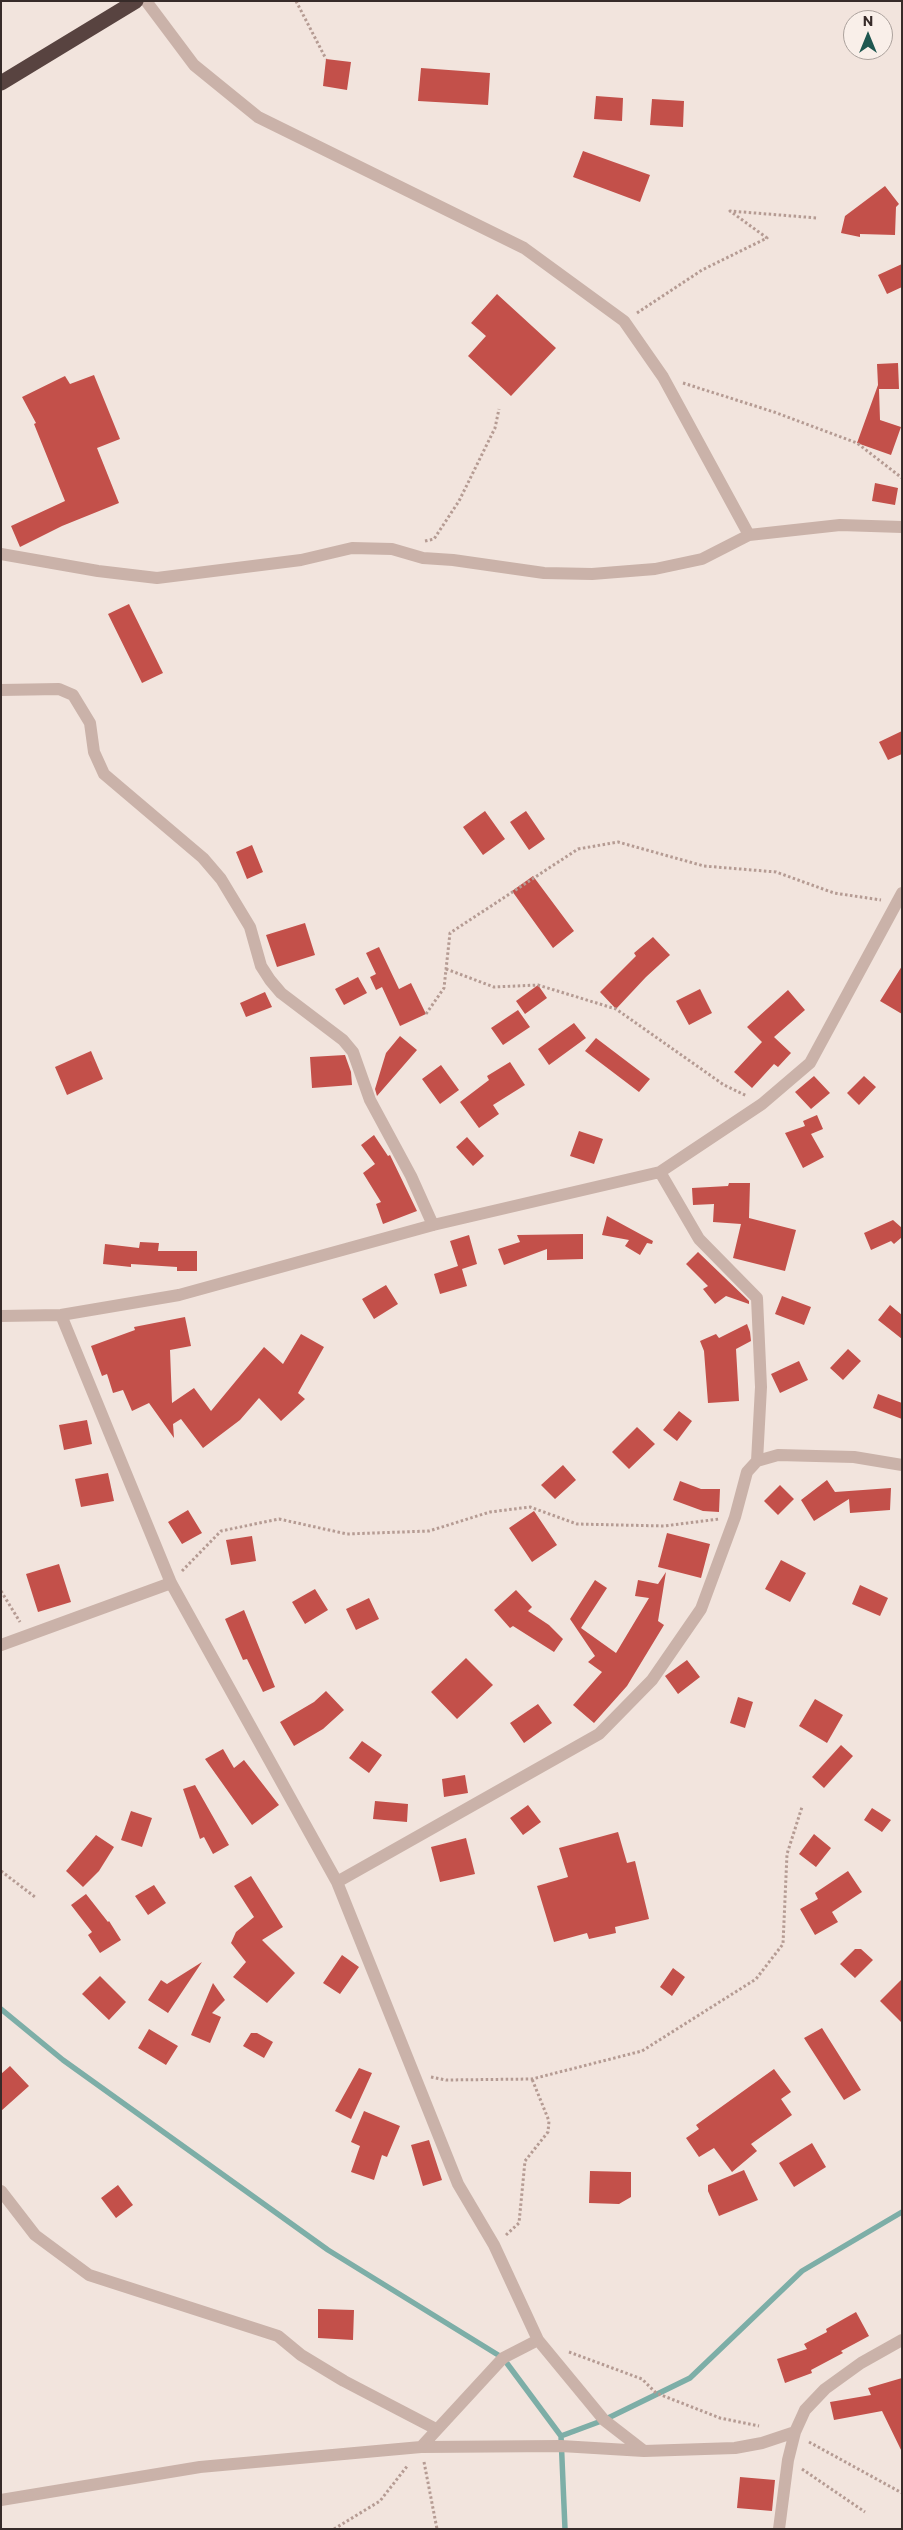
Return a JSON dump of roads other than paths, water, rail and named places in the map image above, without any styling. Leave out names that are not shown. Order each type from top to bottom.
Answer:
[{"type":"highway","points":[[1,83],[136,1]]},
{"type":"street","points":[[146,1],[194,66],[258,117],[524,248],[624,321],[664,377],[749,536]]},
{"type":"street","points":[[1,554],[98,571],[157,578],[301,560],[352,548],[392,549],[423,558],[453,560],[544,573],[592,574],[655,569],[702,559],[749,536],[840,525],[902,526]]},
{"type":"street","points":[[1,690],[59,689],[73,695],[90,723],[94,752],[104,774],[203,858],[221,879],[250,927],[261,966],[270,980],[281,993],[343,1040],[353,1052],[370,1100],[411,1176],[433,1225]]},
{"type":"street","points":[[1,1316],[61,1315],[179,1295],[433,1225],[660,1172],[762,1104],[810,1063],[899,897]]},
{"type":"street","points":[[660,1172],[699,1239],[757,1298],[761,1387],[757,1461]]},
{"type":"street","points":[[61,1315],[171,1583],[337,1882],[416,2074],[458,2184],[494,2245],[538,2340],[604,2420],[644,2451]]},
{"type":"street","points":[[337,1882],[599,1734],[652,1680],[701,1609],[734,1517],[747,1472],[757,1461],[778,1455],[854,1457],[902,1465]]},
{"type":"street","points":[[1,1645],[171,1583]]},
{"type":"street","points":[[1,2191],[35,2235],[89,2275],[278,2336],[301,2355],[344,2381],[436,2429]]},
{"type":"street","points":[[421,2447],[502,2358],[538,2340]]},
{"type":"street","points":[[778,2529],[788,2460],[795,2433],[805,2410],[825,2389],[861,2364],[902,2340]]},
{"type":"street","points":[[1,2500],[200,2467],[421,2447],[561,2446],[644,2451],[734,2448],[762,2443],[795,2433]]},
{"type":"waterway","points":[[1,2009],[63,2060],[328,2250],[503,2358],[561,2436]]},
{"type":"waterway","points":[[565,2529],[561,2436],[604,2420],[690,2378],[802,2271],[902,2212]]}]
